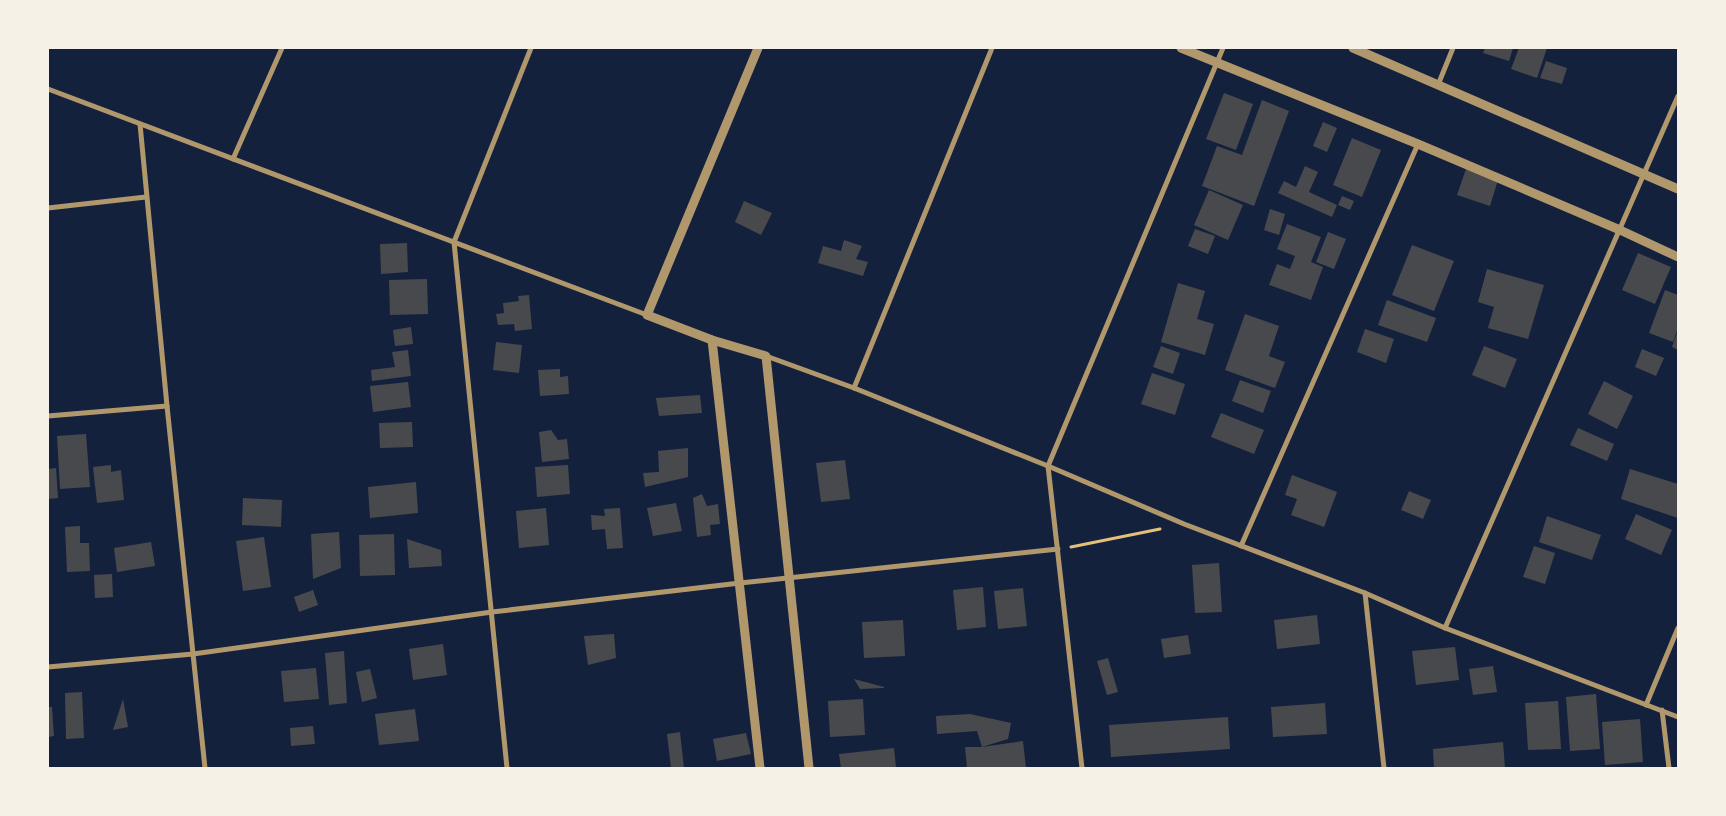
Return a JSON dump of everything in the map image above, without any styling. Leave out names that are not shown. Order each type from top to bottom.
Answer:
[{"type":"street","points":[[233,159],[282,48]]},
{"type":"street","points":[[507,768],[454,242],[530,48]]},
{"type":"street","points":[[647,315],[758,48]]},
{"type":"street","points":[[854,388],[992,48]]},
{"type":"street","points":[[1181,48],[1418,144],[1620,230],[1678,257]]},
{"type":"street","points":[[1082,768],[1048,466],[1223,48]]},
{"type":"street","points":[[1353,48],[1678,189]]},
{"type":"street","points":[[1438,85],[1453,48]]},
{"type":"street","points":[[48,89],[712,340],[766,356],[854,388],[1048,466],[1184,524],[1365,593],[1445,628],[1678,717]]},
{"type":"street","points":[[1445,628],[1678,96]]},
{"type":"street","points":[[140,124],[166,406],[205,768]]},
{"type":"street","points":[[1241,546],[1418,144]]},
{"type":"street","points":[[48,208],[146,197]]},
{"type":"street","points":[[712,340],[760,768]]},
{"type":"street","points":[[766,356],[809,768]]},
{"type":"street","points":[[48,416],[166,406]]},
{"type":"street","points":[[48,667],[193,654],[492,612],[1058,549]]},
{"type":"street","points":[[1365,593],[1384,768]]},
{"type":"street","points":[[1646,705],[1678,628]]},
{"type":"street","points":[[1662,710],[1669,768]]},
{"type":"path","points":[[1058,549],[1184,524]]},
{"type":"building","points":[[1485,48],[1513,48],[1509,61],[1483,53]]},
{"type":"building","points":[[1519,48],[1547,48],[1537,78],[1511,69]]},
{"type":"building","points":[[1546,61],[1567,68],[1562,84],[1540,78]]},
{"type":"building","points":[[1224,93],[1253,104],[1236,150],[1206,139]]},
{"type":"building","points":[[1262,100],[1289,111],[1254,206],[1202,186],[1217,146],[1242,155]]},
{"type":"building","points":[[1323,122],[1337,128],[1327,152],[1313,146]]},
{"type":"building","points":[[1352,138],[1381,150],[1362,197],[1333,185]]},
{"type":"building","points":[[1305,166],[1318,172],[1309,192],[1337,205],[1332,217],[1278,193],[1284,181],[1296,187]]},
{"type":"building","points":[[1466,169],[1498,180],[1490,206],[1457,195]]},
{"type":"building","points":[[1209,190],[1243,205],[1228,240],[1194,225]]},
{"type":"building","points":[[1342,196],[1354,201],[1350,210],[1338,205]]},
{"type":"building","points":[[744,201],[772,213],[761,235],[735,222]]},
{"type":"building","points":[[1270,209],[1285,214],[1279,235],[1264,230]]},
{"type":"building","points":[[1287,224],[1321,237],[1311,262],[1323,267],[1311,300],[1269,285],[1277,264],[1290,269],[1295,256],[1277,249]]},
{"type":"building","points":[[1195,229],[1215,236],[1208,254],[1188,246]]},
{"type":"building","points":[[1328,232],[1346,239],[1334,269],[1316,262]]},
{"type":"building","points":[[844,240],[862,246],[856,259],[868,262],[863,276],[818,263],[823,246],[841,251]]},
{"type":"building","points":[[407,243],[408,272],[381,274],[380,244]]},
{"type":"building","points":[[1412,245],[1454,261],[1434,311],[1392,295]]},
{"type":"building","points":[[1638,253],[1671,267],[1655,304],[1622,290]]},
{"type":"building","points":[[1487,269],[1544,285],[1528,339],[1488,328],[1494,307],[1478,302]]},
{"type":"building","points":[[427,279],[428,314],[390,315],[389,280]]},
{"type":"building","points":[[1178,283],[1205,291],[1197,319],[1214,324],[1205,355],[1161,342]]},
{"type":"building","points":[[1665,290],[1678,295],[1678,328],[1673,342],[1649,333]]},
{"type":"building","points":[[529,295],[532,329],[515,331],[514,324],[498,325],[496,314],[504,313],[503,303],[519,301],[518,296]]},
{"type":"building","points":[[1387,300],[1436,318],[1427,342],[1378,325]]},
{"type":"building","points":[[1245,314],[1279,326],[1269,356],[1285,362],[1275,388],[1225,370]]},
{"type":"building","points":[[411,327],[413,344],[395,346],[393,330]]},
{"type":"building","points":[[1365,329],[1394,339],[1386,363],[1357,352]]},
{"type":"building","points":[[1678,330],[1678,350],[1672,347]]},
{"type":"building","points":[[496,342],[522,345],[519,373],[493,370]]},
{"type":"building","points":[[1161,346],[1180,353],[1173,374],[1153,367]]},
{"type":"building","points":[[1484,346],[1517,359],[1505,388],[1472,375]]},
{"type":"building","points":[[1642,349],[1664,358],[1656,376],[1635,367]]},
{"type":"building","points":[[408,350],[411,376],[372,381],[371,370],[395,367],[392,352]]},
{"type":"building","points":[[560,369],[560,377],[568,376],[569,394],[540,396],[538,370]]},
{"type":"building","points":[[1152,373],[1185,384],[1175,415],[1141,404]]},
{"type":"building","points":[[1240,380],[1271,391],[1263,413],[1232,401]]},
{"type":"building","points":[[1604,381],[1633,396],[1617,429],[1588,414]]},
{"type":"building","points":[[408,382],[411,407],[373,412],[370,386]]},
{"type":"building","points":[[700,395],[702,413],[659,416],[656,398]]},
{"type":"building","points":[[1221,413],[1264,430],[1254,454],[1211,437]]},
{"type":"building","points":[[412,422],[413,447],[380,448],[379,423]]},
{"type":"building","points":[[1578,428],[1614,444],[1607,461],[1570,445]]},
{"type":"building","points":[[551,430],[558,440],[567,439],[569,459],[542,462],[539,432]]},
{"type":"building","points":[[86,434],[90,487],[60,489],[57,436]]},
{"type":"building","points":[[688,448],[688,477],[645,487],[643,473],[659,472],[658,451]]},
{"type":"building","points":[[845,460],[850,499],[821,502],[816,463]]},
{"type":"building","points":[[111,465],[111,472],[121,470],[124,500],[97,503],[93,467]]},
{"type":"building","points":[[568,465],[570,494],[537,497],[535,467]]},
{"type":"building","points":[[56,468],[58,498],[48,499],[48,469]]},
{"type":"building","points":[[1630,469],[1678,484],[1678,518],[1621,499]]},
{"type":"building","points":[[1292,475],[1337,492],[1324,527],[1291,515],[1297,499],[1285,495]]},
{"type":"building","points":[[416,482],[418,513],[370,518],[368,487]]},
{"type":"building","points":[[1409,491],[1431,500],[1423,519],[1401,510]]},
{"type":"building","points":[[702,494],[707,506],[718,504],[720,524],[710,525],[711,535],[697,537],[693,498]]},
{"type":"building","points":[[243,498],[282,500],[281,527],[242,525]]},
{"type":"building","points":[[676,503],[682,531],[653,536],[647,508]]},
{"type":"building","points":[[546,508],[549,545],[519,548],[516,511]]},
{"type":"building","points":[[620,508],[623,548],[607,549],[605,529],[592,530],[591,515],[605,516],[604,509]]},
{"type":"building","points":[[1636,514],[1672,530],[1661,555],[1625,539]]},
{"type":"building","points":[[1547,516],[1601,535],[1592,560],[1539,542]]},
{"type":"building","points":[[80,526],[80,543],[89,543],[90,571],[67,572],[65,527]]},
{"type":"building","points":[[339,532],[341,568],[313,579],[311,534]]},
{"type":"building","points":[[394,534],[395,575],[360,576],[359,535]]},
{"type":"building","points":[[264,537],[271,587],[243,591],[236,541]]},
{"type":"building","points":[[407,539],[441,550],[442,566],[409,568]]},
{"type":"building","points":[[151,542],[155,566],[117,572],[114,548]]},
{"type":"building","points":[[1534,546],[1555,553],[1545,584],[1523,577]]},
{"type":"building","points":[[1219,563],[1222,612],[1195,613],[1192,565]]},
{"type":"building","points":[[112,574],[113,597],[95,598],[94,575]]},
{"type":"building","points":[[983,587],[986,627],[957,630],[953,590]]},
{"type":"building","points":[[1023,588],[1027,626],[998,629],[994,591]]},
{"type":"building","points":[[313,590],[318,605],[299,612],[294,597]]},
{"type":"building","points":[[1317,615],[1320,644],[1277,649],[1274,620]]},
{"type":"building","points":[[903,620],[905,656],[864,658],[862,622]]},
{"type":"building","points":[[614,634],[616,658],[588,665],[584,636]]},
{"type":"building","points":[[1188,635],[1191,654],[1164,658],[1161,639]]},
{"type":"building","points":[[443,644],[447,675],[413,680],[409,649]]},
{"type":"building","points":[[1455,647],[1459,680],[1416,685],[1412,651]]},
{"type":"building","points":[[344,651],[347,703],[329,705],[325,653]]},
{"type":"building","points":[[1108,658],[1118,692],[1107,695],[1097,661]]},
{"type":"building","points":[[1493,666],[1497,692],[1473,695],[1469,669]]},
{"type":"building","points":[[316,668],[319,699],[284,702],[281,671]]},
{"type":"building","points":[[370,669],[377,698],[362,702],[356,672]]},
{"type":"building","points":[[854,679],[884,687],[884,688],[860,689]]},
{"type":"building","points":[[82,692],[84,738],[66,739],[65,693]]},
{"type":"building","points":[[1596,694],[1600,749],[1570,751],[1566,697]]},
{"type":"building","points":[[123,699],[128,727],[113,730]]},
{"type":"building","points":[[863,699],[865,735],[830,737],[828,701]]},
{"type":"building","points":[[1558,701],[1561,749],[1528,750],[1525,703]]},
{"type":"building","points":[[1325,703],[1327,734],[1273,737],[1271,707]]},
{"type":"building","points":[[48,707],[52,707],[54,736],[48,737]]},
{"type":"building","points":[[415,709],[419,741],[379,745],[375,714]]},
{"type":"building","points":[[970,714],[1011,723],[1008,739],[982,747],[977,731],[937,734],[936,716]]},
{"type":"building","points":[[1228,717],[1230,749],[1111,757],[1109,725]]},
{"type":"building","points":[[1640,719],[1643,762],[1605,765],[1602,722]]},
{"type":"building","points":[[313,726],[315,744],[291,746],[290,728]]},
{"type":"building","points":[[680,732],[684,768],[671,768],[667,734]]},
{"type":"building","points":[[746,733],[751,754],[717,761],[713,739]]},
{"type":"building","points":[[1023,741],[1026,768],[967,768],[965,747],[982,747]]},
{"type":"building","points":[[1503,742],[1505,768],[1434,768],[1433,749]]},
{"type":"building","points":[[894,748],[896,768],[841,768],[839,754]]}]
